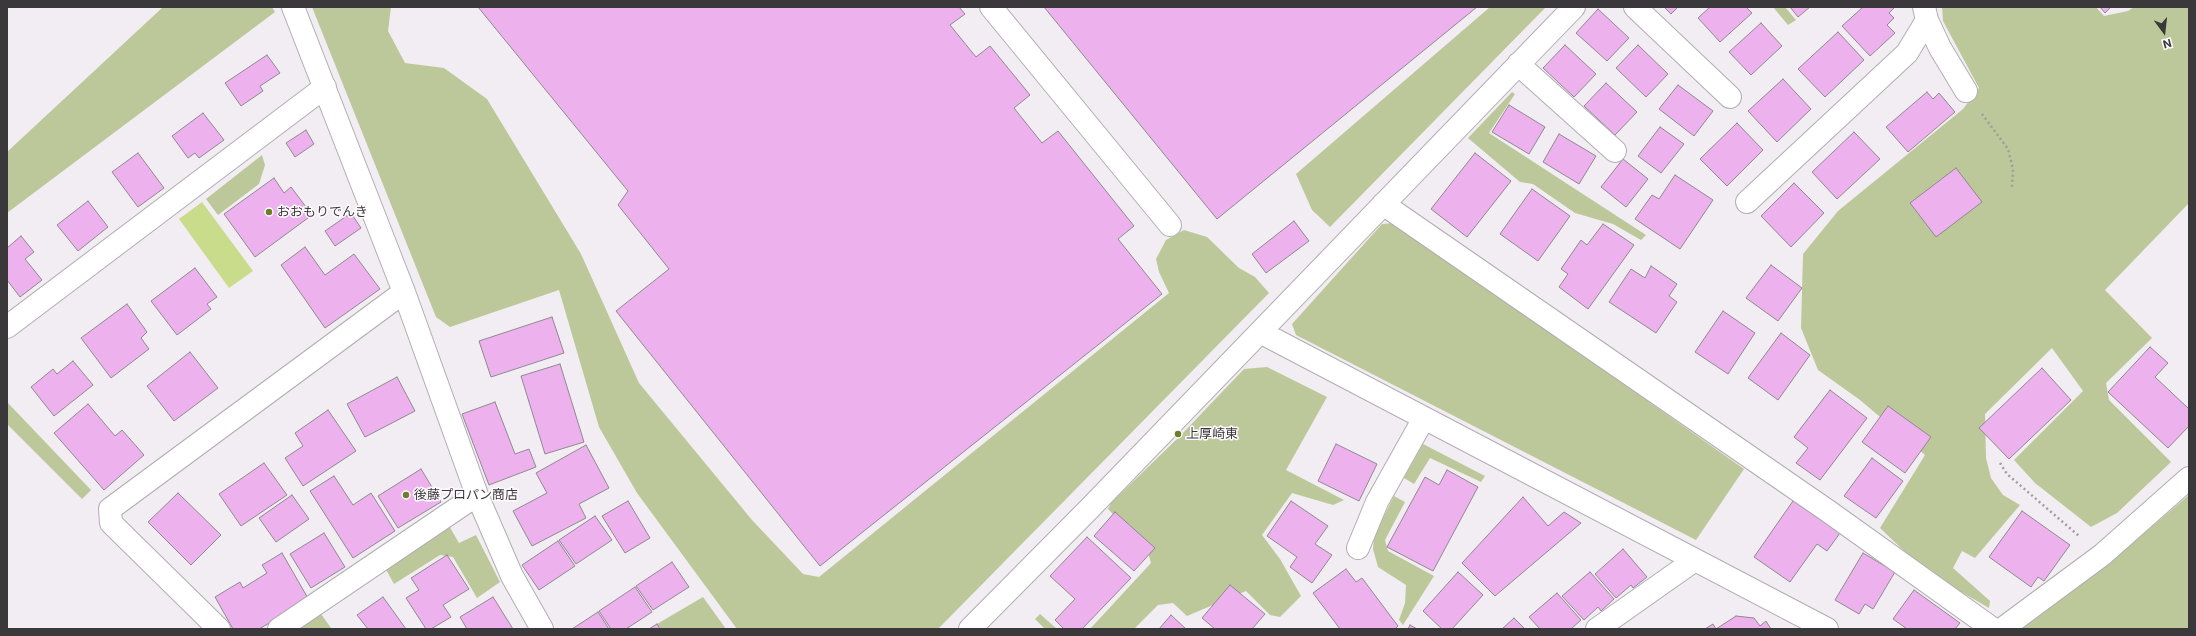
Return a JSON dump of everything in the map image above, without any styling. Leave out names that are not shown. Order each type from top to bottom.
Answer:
[{"type":"street","points":[[293,7],[404,292],[477,495],[512,576],[542,629]]},
{"type":"street","points":[[991,7],[1170,225]]},
{"type":"street","points":[[970,629],[1574,7]]},
{"type":"street","points":[[1635,7],[1730,97]]},
{"type":"street","points":[[1926,14],[1940,48],[1966,91]]},
{"type":"street","points":[[1747,202],[1907,53],[1926,14]]},
{"type":"street","points":[[1518,64],[1615,150]]},
{"type":"street","points":[[7,327],[325,87]]},
{"type":"street","points":[[1383,204],[1828,511],[1993,629]]},
{"type":"street","points":[[219,629],[111,523],[110,509],[404,292]]},
{"type":"street","points":[[1260,332],[1827,629]]},
{"type":"street","points":[[1358,548],[1377,502],[1424,418]]},
{"type":"street","points":[[2002,629],[2102,555],[2189,478]]},
{"type":"street","points":[[279,629],[477,495]]},
{"type":"street","points":[[1597,629],[1695,560]]},
{"type":"path","points":[[1966,91],[2008,150],[2013,169],[2012,187]]},
{"type":"path","points":[[2000,463],[2013,479],[2102,555]]},
{"type":"shaded area","points":[[163,7],[272,7],[275,12],[7,213],[7,152]]},
{"type":"shaded area","points":[[312,7],[391,7],[388,31],[405,63],[444,68],[487,99],[581,254],[639,383],[752,520],[803,574],[819,577],[1169,293],[1159,272],[1156,259],[1166,240],[1184,230],[1207,237],[1239,268],[1255,277],[1269,293],[938,629],[737,629],[637,493],[599,427],[559,290],[450,327],[436,317]]},
{"type":"shaded area","points":[[1490,7],[1546,7],[1330,227],[1312,210],[1296,174]]},
{"type":"shaded area","points":[[1773,7],[1785,7],[1796,20],[1788,25]]},
{"type":"shaded area","points":[[1942,7],[2096,7],[2104,16],[2128,11],[2134,7],[2189,7],[2189,203],[2105,290],[2152,338],[2106,383],[2109,400],[2171,462],[2117,513],[2091,527],[2035,483],[2014,460],[2083,391],[2052,348],[1985,414],[1986,458],[1991,478],[2003,495],[2020,505],[1975,558],[1962,551],[1953,568],[1990,601],[1989,608],[1946,583],[1902,549],[1880,528],[1925,455],[1860,400],[1818,370],[1801,328],[1803,254],[1838,211],[1963,109],[1979,88],[1943,21]]},
{"type":"shaded area","points":[[1512,92],[1515,94],[1489,133],[1646,235],[1641,240],[1613,224],[1575,213],[1533,184],[1520,182],[1468,138]]},
{"type":"shaded area","points":[[262,155],[265,165],[259,184],[218,215],[206,199]]},
{"type":"shaded area","points":[[202,202],[253,271],[229,288],[179,219]]},
{"type":"shaded area","points":[[1395,223],[1744,469],[1696,540],[1296,335],[1292,324],[1382,224]]},
{"type":"shaded area","points":[[1267,367],[1327,397],[1286,470],[1344,500],[1333,505],[1292,493],[1262,535],[1280,559],[1301,596],[1280,617],[1270,615],[1246,591],[1187,616],[1173,603],[1158,605],[1134,629],[1090,629],[1151,563],[1147,549],[1108,509],[1111,503],[1180,436],[1244,369]]},
{"type":"shaded area","points":[[7,402],[91,490],[82,499],[7,424]]},
{"type":"shaded area","points":[[1423,444],[1485,476],[1481,482],[1430,458],[1414,484],[1404,478]]},
{"type":"shaded area","points":[[2189,495],[2189,629],[2019,629],[2104,567]]},
{"type":"shaded area","points":[[1394,496],[1405,502],[1385,540],[1388,551],[1434,576],[1403,625],[1399,620],[1405,603],[1406,585],[1378,567],[1373,549],[1374,536]]},
{"type":"shaded area","points":[[448,524],[459,543],[476,535],[500,582],[477,598],[453,557],[440,555],[394,584],[384,566]]},
{"type":"shaded area","points":[[703,597],[726,629],[660,629],[657,624]]},
{"type":"shaded area","points":[[321,614],[331,628],[330,629],[299,629]]},
{"type":"shaded area","points":[[1040,614],[1057,629],[1045,629],[1035,619]]},
{"type":"building","points":[[478,7],[959,7],[965,14],[950,25],[976,57],[990,46],[1030,95],[1014,108],[1042,143],[1058,131],[1134,226],[1118,239],[1162,294],[820,566],[616,311],[669,269],[618,205],[628,191]]},
{"type":"building","points":[[1044,7],[1477,7],[1217,219]]},
{"type":"building","points":[[1664,7],[1678,7],[1671,14]]},
{"type":"building","points":[[1710,7],[1746,7],[1752,13],[1720,42],[1698,18]]},
{"type":"building","points":[[1790,7],[1810,7],[1798,17]]},
{"type":"building","points":[[1863,7],[1895,7],[1889,13],[1894,18],[1887,25],[1895,33],[1870,56],[1842,26]]},
{"type":"building","points":[[2100,7],[2111,7],[2105,13]]},
{"type":"building","points":[[1598,9],[1629,38],[1607,61],[1576,33]]},
{"type":"building","points":[[1761,23],[1782,46],[1751,75],[1729,52]]},
{"type":"building","points":[[1838,32],[1864,60],[1825,97],[1798,69]]},
{"type":"building","points":[[1565,45],[1596,74],[1574,97],[1543,68]]},
{"type":"building","points":[[1638,45],[1668,74],[1646,97],[1616,68]]},
{"type":"building","points":[[267,55],[280,73],[260,86],[263,91],[241,106],[225,83]]},
{"type":"building","points":[[1783,79],[1811,109],[1777,142],[1748,111]]},
{"type":"building","points":[[1606,83],[1637,112],[1615,135],[1584,106]]},
{"type":"building","points":[[1678,85],[1713,111],[1694,136],[1659,109]]},
{"type":"building","points":[[1927,92],[1933,99],[1939,93],[1955,112],[1908,152],[1886,127]]},
{"type":"building","points":[[1509,105],[1545,127],[1529,154],[1492,132]]},
{"type":"building","points":[[203,113],[224,140],[199,158],[195,153],[188,158],[172,136]]},
{"type":"building","points":[[1737,123],[1763,150],[1727,186],[1700,159]]},
{"type":"building","points":[[1660,127],[1684,144],[1661,173],[1638,156]]},
{"type":"building","points":[[306,130],[314,144],[295,157],[286,143]]},
{"type":"building","points":[[1854,132],[1880,159],[1837,199],[1812,172]]},
{"type":"building","points":[[1559,134],[1596,156],[1579,184],[1543,162]]},
{"type":"building","points":[[138,153],[164,188],[138,207],[112,172]]},
{"type":"building","points":[[1475,153],[1511,181],[1467,237],[1431,209]]},
{"type":"building","points":[[1623,159],[1648,179],[1626,207],[1601,187]]},
{"type":"building","points":[[1956,168],[1982,202],[1936,237],[1910,203]]},
{"type":"building","points":[[1675,175],[1713,200],[1680,249],[1635,219],[1652,195],[1659,199]]},
{"type":"building","points":[[274,178],[284,193],[291,187],[312,215],[255,257],[224,214]]},
{"type":"building","points":[[1794,183],[1824,213],[1791,247],[1761,216]]},
{"type":"building","points":[[1532,189],[1570,216],[1538,261],[1500,234]]},
{"type":"building","points":[[88,201],[108,227],[78,251],[57,225]]},
{"type":"building","points":[[351,213],[361,228],[335,246],[325,231]]},
{"type":"building","points":[[1294,221],[1309,241],[1266,273],[1252,254]]},
{"type":"building","points":[[1603,224],[1634,245],[1588,309],[1559,287],[1568,274],[1561,269],[1581,240],[1587,245]]},
{"type":"building","points":[[21,236],[34,252],[25,259],[42,280],[20,297],[7,280],[7,248]]},
{"type":"building","points":[[305,247],[325,275],[354,254],[380,289],[325,328],[281,265]]},
{"type":"building","points":[[1771,265],[1802,288],[1778,321],[1746,298]]},
{"type":"building","points":[[1651,266],[1677,284],[1669,296],[1677,302],[1656,333],[1609,302],[1631,269],[1645,278]]},
{"type":"building","points":[[195,268],[217,297],[207,304],[211,309],[177,335],[151,301]]},
{"type":"building","points":[[127,304],[147,332],[141,338],[149,349],[111,378],[81,338]]},
{"type":"building","points":[[1723,311],[1755,333],[1728,374],[1695,352]]},
{"type":"building","points":[[552,317],[564,353],[491,377],[479,341]]},
{"type":"building","points":[[1781,333],[1810,355],[1778,400],[1748,378]]},
{"type":"building","points":[[2150,347],[2168,363],[2155,377],[2189,409],[2189,426],[2168,448],[2108,392]]},
{"type":"building","points":[[190,352],[218,388],[174,421],[147,386]]},
{"type":"building","points":[[73,361],[93,385],[54,416],[31,387],[53,369],[57,374]]},
{"type":"building","points":[[560,364],[584,442],[545,454],[521,376]]},
{"type":"building","points":[[2042,368],[2071,400],[2009,459],[1979,428]]},
{"type":"building","points":[[397,377],[415,411],[365,437],[347,404]]},
{"type":"building","points":[[1830,390],[1867,418],[1820,480],[1796,463],[1808,448],[1794,437]]},
{"type":"building","points":[[495,402],[515,454],[529,449],[536,467],[489,485],[462,414]]},
{"type":"building","points":[[88,404],[115,436],[122,430],[144,455],[104,490],[54,433]]},
{"type":"building","points":[[1888,406],[1931,437],[1905,473],[1862,442]]},
{"type":"building","points":[[328,410],[356,451],[303,486],[285,458],[303,446],[295,433]]},
{"type":"building","points":[[1336,444],[1377,464],[1359,501],[1318,481]]},
{"type":"building","points":[[586,445],[609,488],[579,504],[586,518],[532,546],[513,511],[547,493],[536,473]]},
{"type":"building","points":[[1872,458],[1903,481],[1876,518],[1844,496]]},
{"type":"building","points":[[264,463],[287,495],[241,526],[219,494]]},
{"type":"building","points":[[421,469],[441,502],[398,528],[378,496]]},
{"type":"building","points":[[1447,470],[1478,487],[1433,571],[1387,547],[1425,477],[1439,485]]},
{"type":"building","points":[[334,476],[353,505],[371,493],[395,531],[353,558],[310,491]]},
{"type":"building","points":[[178,493],[221,535],[191,565],[148,522]]},
{"type":"building","points":[[292,495],[309,519],[276,542],[259,518]]},
{"type":"building","points":[[1523,497],[1548,526],[1564,512],[1581,523],[1495,596],[1462,563]]},
{"type":"building","points":[[628,501],[650,538],[625,553],[602,516]]},
{"type":"building","points":[[1291,501],[1328,526],[1315,544],[1332,555],[1312,583],[1290,567],[1297,557],[1267,536]]},
{"type":"building","points":[[1793,501],[1840,533],[1827,551],[1817,544],[1790,582],[1754,557]]},
{"type":"building","points":[[2022,511],[2070,545],[2044,581],[2038,577],[2031,587],[1989,557]]},
{"type":"building","points":[[1115,512],[1155,548],[1134,571],[1094,536]]},
{"type":"building","points":[[595,516],[612,540],[576,564],[559,540]]},
{"type":"building","points":[[324,533],[345,567],[311,588],[290,554]]},
{"type":"building","points":[[1087,537],[1131,578],[1082,629],[1064,629],[1055,620],[1075,599],[1050,576]]},
{"type":"building","points":[[558,541],[575,566],[539,590],[522,565]]},
{"type":"building","points":[[1623,549],[1647,577],[1633,588],[1631,585],[1616,598],[1595,574]]},
{"type":"building","points":[[282,553],[309,600],[259,629],[233,629],[215,597],[240,582],[243,588],[267,573],[262,565]]},
{"type":"building","points":[[1863,553],[1895,572],[1873,609],[1865,604],[1859,614],[1835,600]]},
{"type":"building","points":[[447,555],[469,589],[443,605],[451,617],[431,629],[426,629],[406,598],[419,590],[411,578]]},
{"type":"building","points":[[672,562],[689,587],[653,610],[636,586]]},
{"type":"building","points":[[1346,569],[1356,582],[1362,578],[1398,626],[1395,629],[1340,629],[1313,593]]},
{"type":"building","points":[[1458,572],[1483,595],[1452,629],[1442,629],[1423,611]]},
{"type":"building","points":[[1590,572],[1614,599],[1601,611],[1598,607],[1584,620],[1562,596]]},
{"type":"building","points":[[1230,585],[1265,614],[1252,629],[1215,629],[1202,618]]},
{"type":"building","points":[[635,587],[652,612],[626,629],[611,629],[599,611]]},
{"type":"building","points":[[1914,590],[1960,623],[1955,629],[1907,629],[1893,619]]},
{"type":"building","points":[[1557,593],[1581,620],[1571,629],[1540,629],[1529,617]]},
{"type":"building","points":[[383,597],[406,629],[368,629],[357,615]]},
{"type":"building","points":[[493,597],[513,629],[467,629],[460,617]]},
{"type":"building","points":[[598,612],[609,629],[572,629]]},
{"type":"building","points":[[1171,615],[1186,629],[1159,629]]},
{"type":"building","points":[[1736,616],[1754,618],[1760,626],[1766,621],[1771,629],[1716,629]]},
{"type":"building","points":[[1514,618],[1525,629],[1502,629]]},
{"type":"building","points":[[657,624],[660,629],[649,629]]},
{"type":"building","points":[[1713,624],[1716,629],[1705,629]]},
{"type":"building","points":[[1410,625],[1417,629],[1408,629]]},
{"type":"place","name":"おおもりでんき","points":[[269,212]]},
{"type":"place","name":"上厚崎東","points":[[1178,434]]},
{"type":"place","name":"後藤プロパン商店","points":[[406,495]]}]
